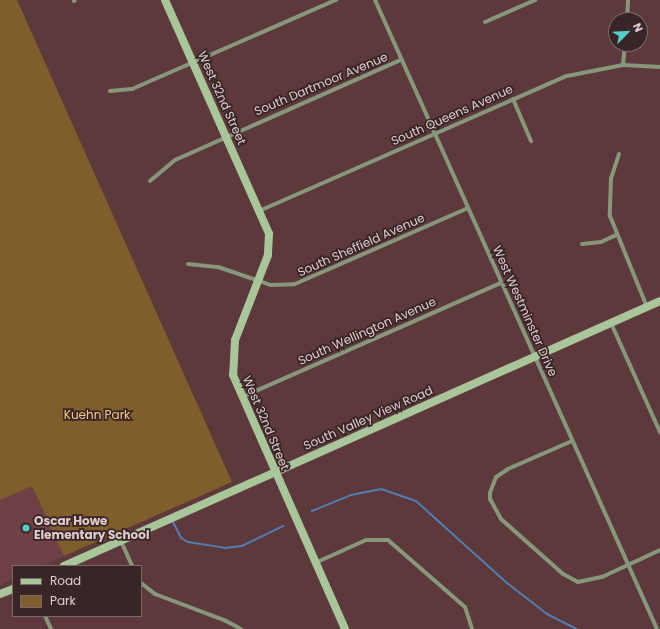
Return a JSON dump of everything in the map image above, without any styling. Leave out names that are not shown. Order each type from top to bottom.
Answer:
[{"type":"street","name":"West 32nd Street","points":[[165,0],[269,234],[270,245],[259,281],[235,340],[232,358],[233,376],[345,629]]},
{"type":"street","points":[[110,91],[132,89],[336,0]]},
{"type":"street","name":"West Westminster Drive","points":[[375,0],[657,629]]},
{"type":"street","points":[[485,22],[535,0]]},
{"type":"street","points":[[627,12],[628,0]]},
{"type":"street","points":[[623,65],[624,52]]},
{"type":"street","name":"South Dartmoor Avenue","points":[[150,181],[175,160],[226,136],[401,60]]},
{"type":"street","name":"South Queens Avenue","points":[[259,211],[567,76],[623,65],[660,67]]},
{"type":"street","points":[[514,100],[531,141]]},
{"type":"street","points":[[619,154],[612,168],[609,193],[610,216],[616,236],[647,306]]},
{"type":"street","name":"South Sheffield Avenue","points":[[188,264],[218,267],[259,281],[280,286],[303,282],[468,208]]},
{"type":"street","points":[[582,244],[597,243],[616,236]]},
{"type":"street","name":"South Wellington Avenue","points":[[242,397],[501,283]]},
{"type":"street","name":"South Valley View Road","points":[[66,565],[660,301]]},
{"type":"street","points":[[611,323],[660,432]]},
{"type":"street","points":[[572,441],[501,472],[491,489],[491,504],[501,519],[573,581],[589,582],[660,550]]},
{"type":"street","points":[[315,563],[366,540],[388,540],[465,607],[472,629]]},
{"type":"street","points":[[121,541],[132,565]]},
{"type":"street","points":[[142,584],[155,594],[226,621],[241,629]]},
{"type":"street","points":[[0,594],[12,589]]},
{"type":"street","points":[[45,617],[51,629]]},
{"type":"shaded area","name":"Oscar Howe Elementary School","points":[[32,485],[64,556],[45,565],[12,565],[12,579],[0,585],[0,500]]},
{"type":"green space","name":"Kuehn Park","points":[[0,0],[17,0],[232,482],[64,556],[32,486],[0,500]]},
{"type":"waterway","points":[[312,511],[351,495],[381,489],[416,501],[507,583],[547,614],[576,629]]},
{"type":"waterway","points":[[172,520],[181,538],[188,542],[224,548],[242,546],[283,526]]},
{"type":"place","name":"Oscar Howe Elementary School","points":[[26,528]]}]
